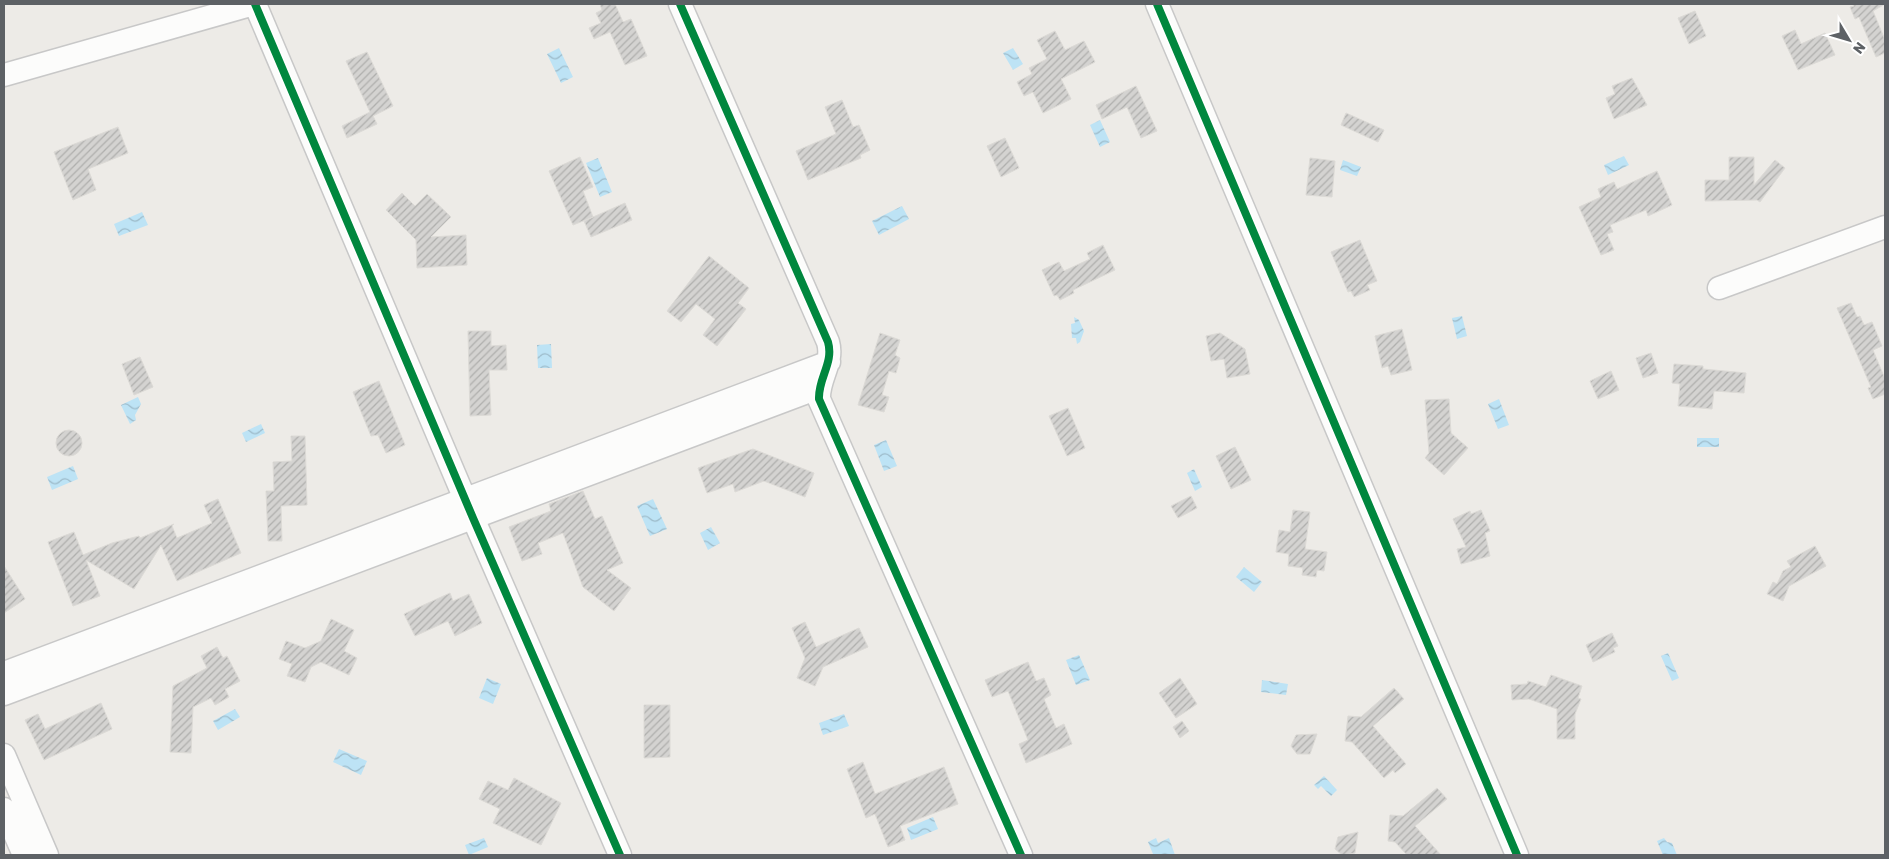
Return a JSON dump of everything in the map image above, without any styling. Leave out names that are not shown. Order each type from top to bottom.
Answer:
[{"type":"street","points":[[4,75],[254,4],[469,509],[620,855]]},
{"type":"street","points":[[680,4],[828,342],[830,351],[829,362],[818,388],[819,399],[1021,855]]},
{"type":"street","points":[[1157,4],[1517,855]]},
{"type":"street","points":[[1719,288],[1885,227]]},
{"type":"street","points":[[4,694],[469,509],[829,362]]},
{"type":"street","points":[[4,673],[818,388]]},
{"type":"street","points":[[4,755],[47,855]]},
{"type":"street","points":[[4,809],[24,855]]},
{"type":"water","points":[[559,48],[573,77],[561,83],[547,54]]},
{"type":"water","points":[[1013,48],[1023,64],[1013,70],[1003,53]]},
{"type":"water","points":[[1100,120],[1110,142],[1100,147],[1090,125]]},
{"type":"water","points":[[1624,156],[1629,165],[1608,175],[1604,165]]},
{"type":"water","points":[[598,158],[612,192],[600,197],[586,163]]},
{"type":"water","points":[[1343,160],[1361,167],[1357,176],[1340,170]]},
{"type":"water","points":[[902,206],[909,219],[879,235],[872,221]]},
{"type":"water","points":[[142,212],[148,225],[119,236],[114,224]]},
{"type":"water","points":[[1462,316],[1467,336],[1457,339],[1452,318]]},
{"type":"water","points":[[1074,317],[1079,320],[1084,331],[1080,342],[1077,344],[1076,338],[1072,338],[1071,324],[1075,323]]},
{"type":"water","points":[[551,344],[552,368],[538,368],[537,345]]},
{"type":"water","points":[[138,397],[141,404],[135,415],[136,420],[130,424],[121,405]]},
{"type":"water","points":[[1499,399],[1509,425],[1498,429],[1488,404]]},
{"type":"water","points":[[261,424],[265,433],[246,442],[242,433]]},
{"type":"water","points":[[1697,438],[1719,438],[1719,447],[1697,447]]},
{"type":"water","points":[[886,440],[897,466],[884,471],[874,445]]},
{"type":"water","points":[[73,466],[78,479],[52,490],[47,477]]},
{"type":"water","points":[[1194,469],[1202,487],[1195,491],[1187,473]]},
{"type":"water","points":[[653,499],[667,529],[650,536],[637,506]]},
{"type":"water","points":[[711,527],[720,543],[708,550],[700,533]]},
{"type":"water","points":[[1244,567],[1262,582],[1254,592],[1236,577]]},
{"type":"water","points":[[1668,653],[1679,678],[1672,681],[1661,656]]},
{"type":"water","points":[[1079,655],[1090,680],[1076,685],[1066,660]]},
{"type":"water","points":[[487,678],[501,684],[493,704],[479,698]]},
{"type":"water","points":[[1262,680],[1288,684],[1286,695],[1261,692]]},
{"type":"water","points":[[235,709],[240,717],[218,730],[213,721]]},
{"type":"water","points":[[844,714],[849,726],[823,735],[819,723]]},
{"type":"water","points":[[339,749],[367,761],[361,775],[333,762]]},
{"type":"water","points":[[1324,776],[1337,790],[1331,796],[1321,786],[1318,789],[1314,785]]},
{"type":"water","points":[[933,817],[938,829],[911,840],[907,828]]},
{"type":"water","points":[[484,838],[488,847],[469,855],[465,845]]},
{"type":"water","points":[[1156,838],[1158,843],[1169,838],[1175,855],[1153,854],[1148,842]]},
{"type":"water","points":[[1664,838],[1667,842],[1672,843],[1677,855],[1663,855],[1657,841]]},
{"type":"building","points":[[600,4],[615,4],[623,22],[631,19],[647,56],[625,65],[610,32],[594,39],[589,28],[601,23],[596,13],[602,10]]},
{"type":"building","points":[[1853,4],[1885,4],[1873,11],[1885,40],[1885,53],[1876,57],[1859,17],[1855,19],[1850,7],[1854,6]]},
{"type":"building","points":[[1695,11],[1706,36],[1689,44],[1678,18]]},
{"type":"building","points":[[1795,30],[1801,44],[1825,33],[1835,55],[1798,70],[1782,36]]},
{"type":"building","points":[[1055,31],[1065,50],[1084,41],[1095,62],[1061,79],[1071,99],[1043,113],[1033,92],[1024,96],[1017,82],[1032,74],[1029,68],[1047,59],[1037,40]]},
{"type":"building","points":[[367,52],[393,106],[373,116],[377,124],[347,138],[342,126],[370,112],[346,61]]},
{"type":"building","points":[[1632,78],[1647,105],[1614,119],[1606,98],[1615,94],[1612,86]]},
{"type":"building","points":[[1136,86],[1157,131],[1141,138],[1127,107],[1102,119],[1096,105]]},
{"type":"building","points":[[842,100],[853,127],[859,125],[870,150],[860,155],[861,158],[808,180],[796,151],[836,134],[825,107]]},
{"type":"building","points":[[1346,113],[1384,130],[1378,142],[1341,125]]},
{"type":"building","points":[[118,127],[128,153],[88,169],[96,190],[73,200],[54,152]]},
{"type":"building","points":[[1005,138],[1019,168],[1001,177],[987,146]]},
{"type":"building","points":[[580,157],[593,187],[583,191],[593,217],[573,225],[549,171]]},
{"type":"building","points":[[1729,157],[1754,157],[1754,185],[1775,160],[1785,168],[1760,202],[1757,200],[1705,201],[1705,180],[1729,180]]},
{"type":"building","points":[[1310,158],[1335,161],[1332,197],[1306,195]]},
{"type":"building","points":[[1657,171],[1672,205],[1648,216],[1646,210],[1610,225],[1613,232],[1607,234],[1614,250],[1601,255],[1579,207],[1601,197],[1598,189],[1614,182],[1617,189]]},
{"type":"building","points":[[402,193],[415,206],[427,194],[451,217],[431,237],[466,235],[467,265],[417,268],[416,240],[386,210]]},
{"type":"building","points":[[625,203],[632,220],[591,237],[584,221]]},
{"type":"building","points":[[1360,240],[1377,281],[1367,285],[1370,290],[1354,297],[1351,291],[1348,292],[1331,252]]},
{"type":"building","points":[[1103,245],[1115,270],[1073,290],[1074,293],[1060,300],[1057,295],[1054,296],[1042,270],[1059,262],[1064,271],[1090,259],[1087,253]]},
{"type":"building","points":[[709,256],[749,288],[738,303],[746,309],[717,346],[703,335],[715,319],[696,304],[681,322],[667,311]]},
{"type":"building","points":[[1851,303],[1857,317],[1860,316],[1864,325],[1872,322],[1882,346],[1873,350],[1885,379],[1885,394],[1873,399],[1868,388],[1871,387],[1837,308]]},
{"type":"building","points":[[1402,329],[1412,370],[1391,375],[1388,366],[1382,368],[1375,336]]},
{"type":"building","points":[[468,331],[491,331],[491,346],[506,345],[507,370],[489,370],[491,415],[470,416]]},
{"type":"building","points":[[880,333],[900,340],[895,355],[900,358],[896,373],[889,371],[882,395],[889,397],[884,412],[858,405]]},
{"type":"building","points":[[1220,333],[1245,349],[1250,374],[1227,378],[1224,359],[1211,361],[1206,336]]},
{"type":"building","points":[[1651,353],[1658,373],[1643,378],[1636,358]]},
{"type":"building","points":[[140,357],[153,387],[134,395],[122,364]]},
{"type":"building","points":[[1674,364],[1703,366],[1703,369],[1746,373],[1744,393],[1714,391],[1712,409],[1678,406],[1680,384],[1672,383]]},
{"type":"building","points":[[1611,371],[1619,390],[1598,399],[1590,381]]},
{"type":"building","points":[[379,381],[405,445],[386,453],[378,435],[371,436],[353,392]]},
{"type":"building","points":[[1449,399],[1451,433],[1468,448],[1444,475],[1425,458],[1429,453],[1425,400]]},
{"type":"building","points":[[1068,408],[1085,448],[1067,456],[1049,416]]},
{"type":"building","points":[[69,430],[78,434],[82,443],[78,452],[69,456],[60,452],[56,443],[60,434]]},
{"type":"building","points":[[291,436],[305,436],[307,505],[281,506],[282,541],[268,541],[266,491],[274,491],[273,462],[292,461]]},
{"type":"building","points":[[1235,447],[1251,480],[1231,489],[1216,456]]},
{"type":"building","points":[[753,449],[814,473],[805,497],[764,481],[735,492],[733,484],[707,493],[698,468]]},
{"type":"building","points":[[583,491],[595,519],[602,516],[623,563],[607,570],[631,588],[614,611],[583,587],[563,533],[538,543],[542,554],[522,561],[509,527],[551,511],[549,504]]},
{"type":"building","points":[[1191,496],[1197,508],[1178,518],[1171,506]]},
{"type":"building","points":[[218,499],[241,553],[177,581],[161,545],[134,589],[86,560],[100,596],[73,606],[48,542],[74,532],[83,555],[112,543],[139,536],[140,538],[174,524],[172,526],[177,538],[212,523],[204,505]]},
{"type":"building","points":[[1293,510],[1310,512],[1305,549],[1327,552],[1324,571],[1317,570],[1316,577],[1302,575],[1303,568],[1288,566],[1289,554],[1276,552],[1279,530],[1290,532]]},
{"type":"building","points":[[1481,510],[1490,531],[1485,533],[1490,556],[1461,564],[1457,549],[1466,547],[1453,519],[1470,511],[1471,514]]},
{"type":"building","points":[[1815,546],[1826,566],[1789,586],[1783,601],[1767,594],[1773,582],[1777,584],[1783,571],[1791,567],[1787,561]]},
{"type":"building","points":[[4,566],[25,599],[4,613]]},
{"type":"building","points":[[450,593],[453,601],[469,594],[482,623],[455,636],[448,621],[415,636],[404,614]]},
{"type":"building","points":[[331,619],[354,630],[344,651],[357,658],[349,675],[321,662],[311,667],[305,682],[287,676],[292,664],[279,659],[286,641],[305,648],[321,641]]},
{"type":"building","points":[[805,622],[816,647],[859,628],[868,647],[823,667],[815,686],[797,678],[805,658],[792,628]]},
{"type":"building","points":[[1612,633],[1618,646],[1613,648],[1615,652],[1593,662],[1586,645]]},
{"type":"building","points":[[217,647],[223,658],[227,656],[240,681],[225,689],[229,697],[215,705],[211,698],[193,707],[191,753],[170,752],[173,686],[207,668],[201,656]]},
{"type":"building","points":[[1028,662],[1036,681],[1044,678],[1051,695],[1044,699],[1056,728],[1064,724],[1072,744],[1026,763],[1019,744],[1028,740],[1008,691],[992,697],[985,680]]},
{"type":"building","points":[[1551,675],[1582,686],[1578,698],[1581,699],[1575,714],[1575,739],[1557,739],[1557,709],[1529,699],[1512,700],[1511,685],[1527,684],[1528,681],[1546,687]]},
{"type":"building","points":[[1180,678],[1197,704],[1176,718],[1159,693]]},
{"type":"building","points":[[1394,688],[1404,699],[1373,726],[1406,764],[1395,773],[1393,770],[1384,778],[1352,742],[1345,741],[1348,716],[1361,717]]},
{"type":"building","points":[[101,703],[112,729],[44,760],[25,720],[38,714],[45,729]]},
{"type":"building","points":[[644,705],[670,705],[670,757],[644,758]]},
{"type":"building","points":[[1182,721],[1189,731],[1180,738],[1173,727]]},
{"type":"building","points":[[1317,734],[1310,754],[1297,754],[1291,746],[1296,735]]},
{"type":"building","points":[[863,762],[875,794],[944,767],[958,804],[900,826],[905,840],[888,847],[875,814],[866,818],[847,769]]},
{"type":"building","points":[[514,778],[561,803],[541,845],[493,823],[500,809],[479,799],[488,781],[508,790]]},
{"type":"building","points":[[1437,788],[1447,799],[1415,826],[1441,855],[1407,855],[1395,842],[1388,841],[1390,815],[1403,816]]},
{"type":"building","points":[[1358,832],[1355,853],[1342,855],[1335,849],[1338,837]]},
{"type":"cycle path","points":[[255,4],[473,518],[620,855]]},
{"type":"cycle path","points":[[680,4],[828,342],[828,364],[819,391],[819,399],[1021,855]]},
{"type":"cycle path","points":[[1157,4],[1517,855]]}]
